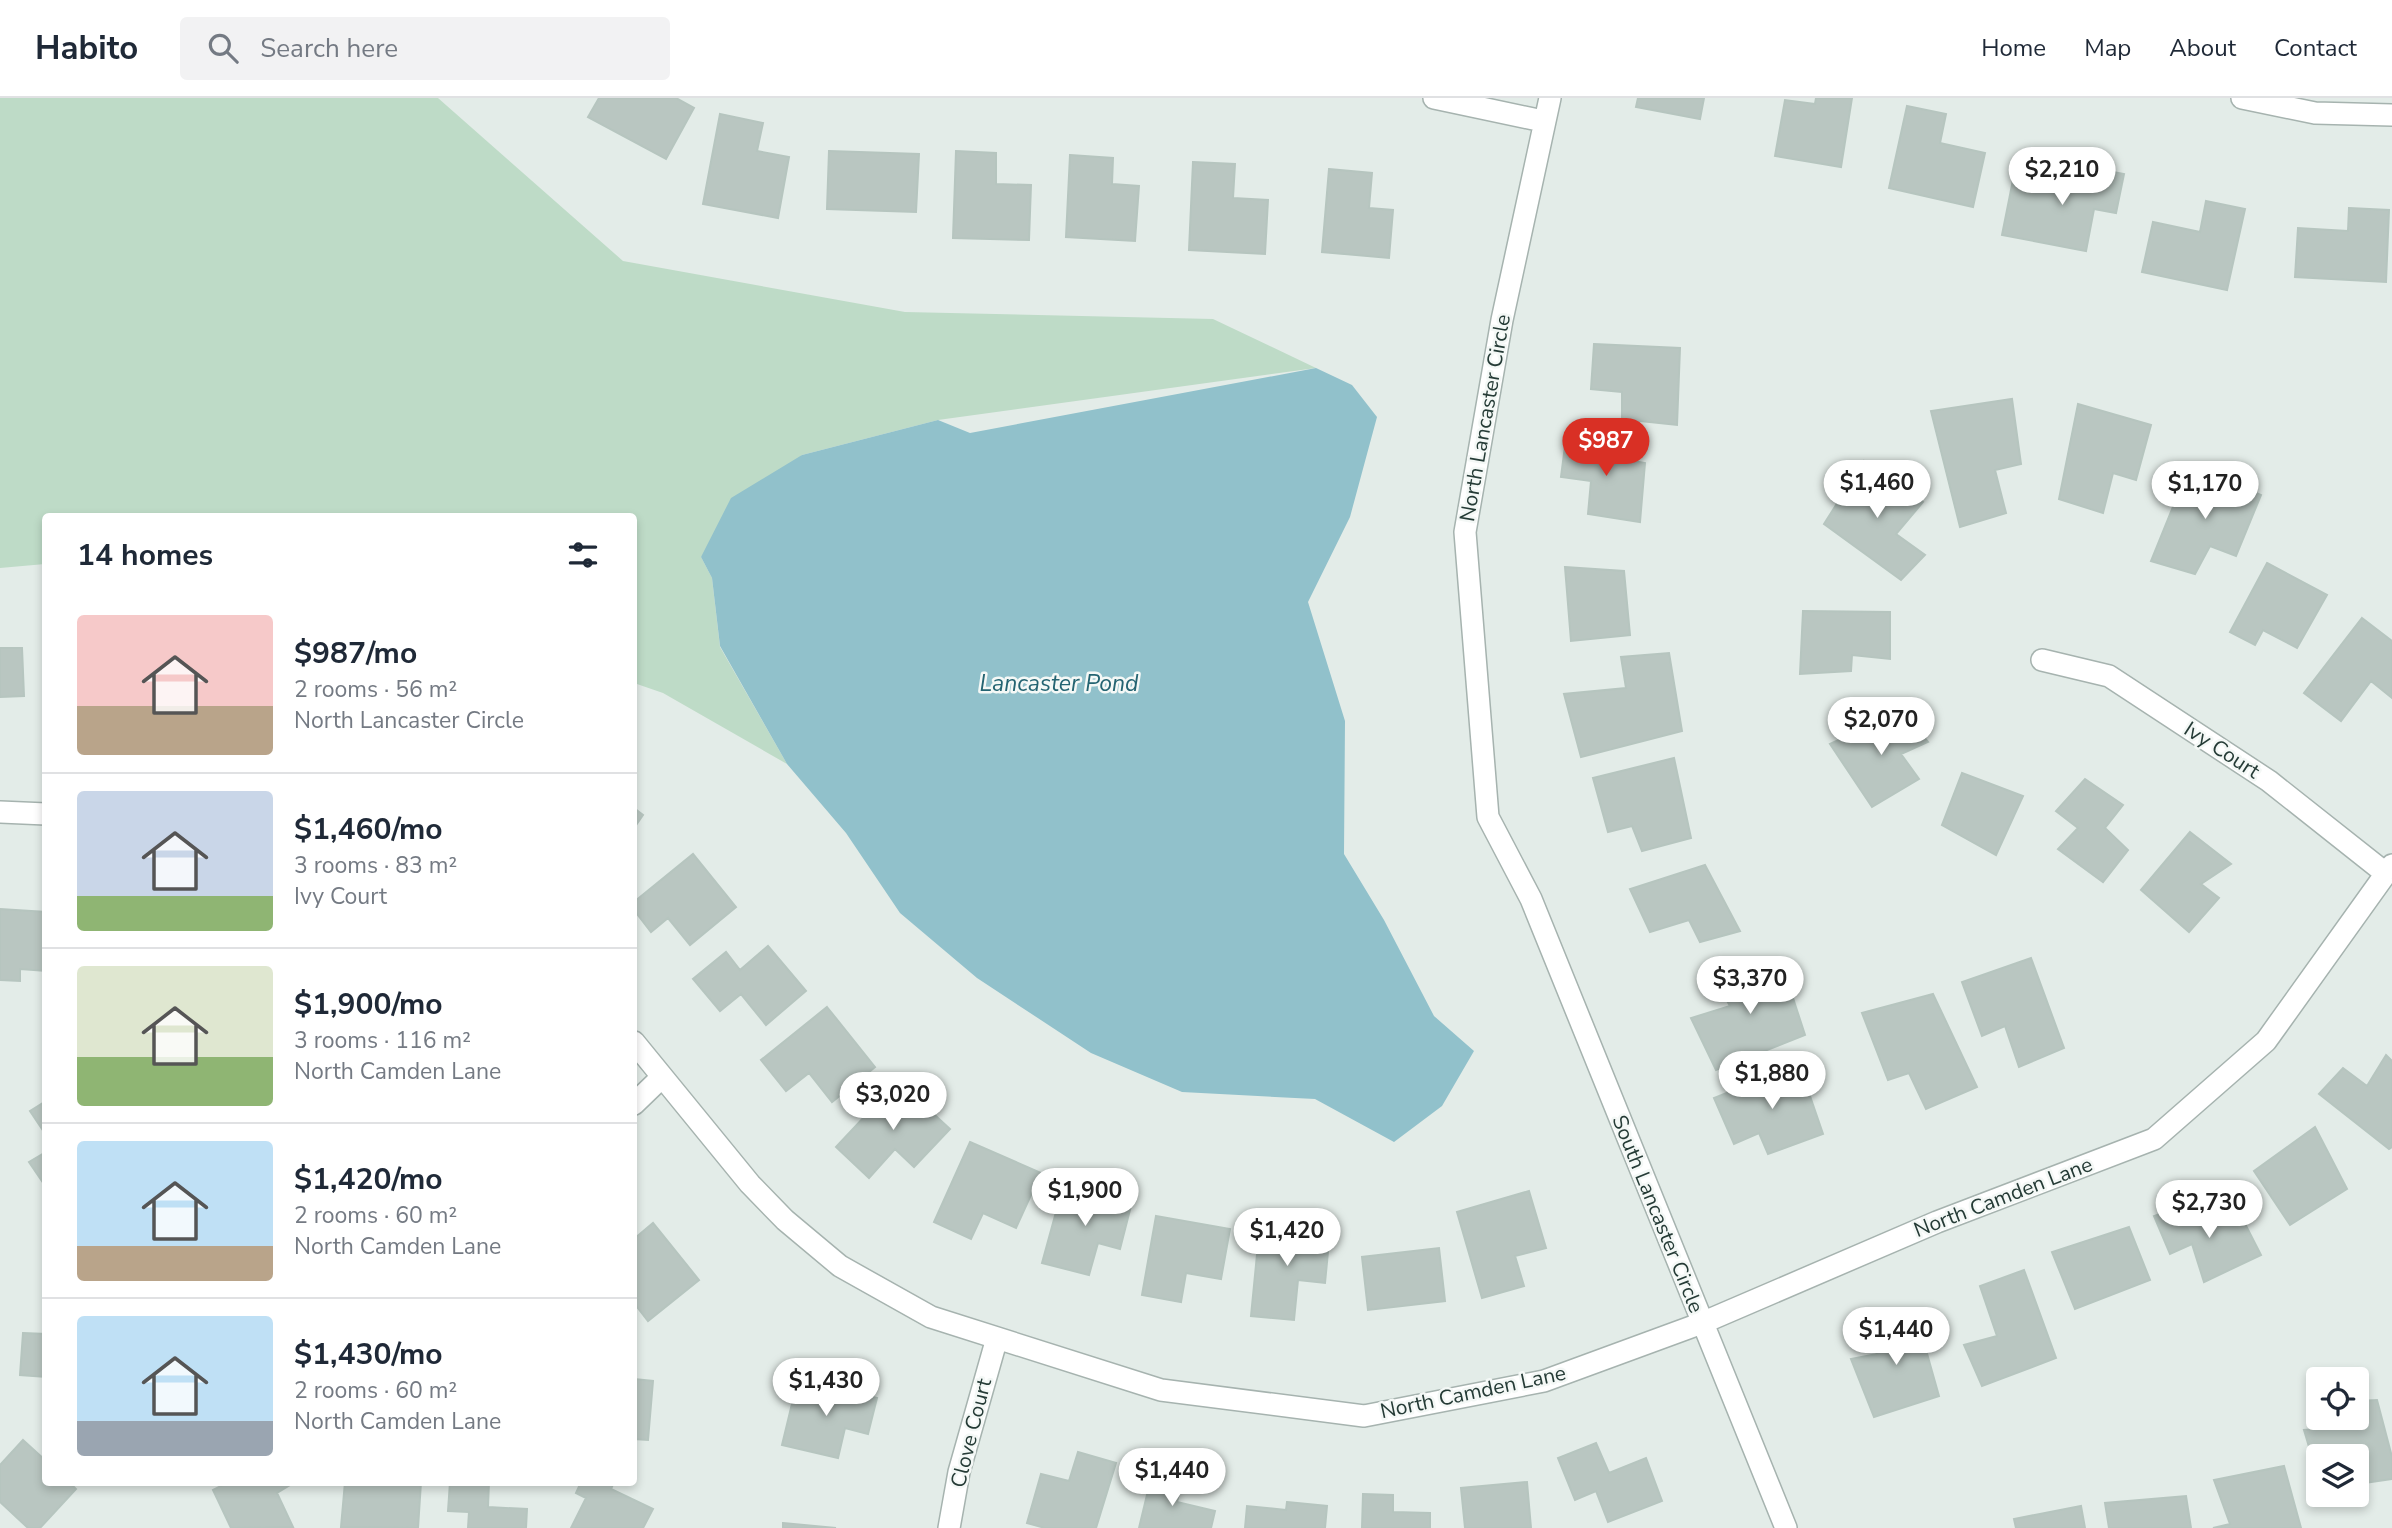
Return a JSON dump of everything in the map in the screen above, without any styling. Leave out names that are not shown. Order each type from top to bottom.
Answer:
[{"type":"street","points":[[1434,98],[1543,121]]},
{"type":"street","name":"North Lancaster Circle","points":[[1531,900],[1488,817],[1465,532],[1502,320],[1550,98]]},
{"type":"street","points":[[2242,98],[2315,113],[2392,115]]},
{"type":"street","name":"Ivy Court","points":[[2042,660],[2109,676],[2269,781],[2388,869]]},
{"type":"street","points":[[0,812],[42,814]]},
{"type":"street","name":"North Camden Lane","points":[[637,1046],[750,1184],[785,1220],[840,1266],[932,1317],[1161,1390],[1364,1416],[1544,1381],[1702,1323],[1937,1222],[2154,1139],[2266,1041],[2388,869]]},
{"type":"street","name":"South Lancaster Circle","points":[[1531,900],[1786,1528]]},
{"type":"street","points":[[637,1101],[662,1077]]},
{"type":"street","name":"Clove Court","points":[[949,1528],[959,1472],[997,1338]]},
{"type":"green space","points":[[0,98],[438,98],[623,261],[905,312],[1213,319],[1316,368],[938,420],[802,455],[701,557],[712,578],[720,647],[787,764],[663,693],[637,684],[637,513],[42,513],[42,564],[0,568]]},
{"type":"water","name":"Lancaster Pond","points":[[1316,368],[1352,385],[1377,417],[1350,517],[1308,602],[1345,721],[1344,854],[1384,920],[1434,1016],[1474,1051],[1442,1106],[1394,1142],[1315,1099],[1182,1092],[1091,1053],[977,978],[900,913],[846,833],[787,764],[720,646],[712,578],[701,557],[731,498],[802,455],[938,420],[970,433]]},
{"type":"building","points":[[599,98],[676,98],[694,108],[666,159],[588,117]]},
{"type":"building","points":[[1638,98],[1704,98],[1700,119],[1636,107]]},
{"type":"building","points":[[1816,98],[1852,98],[1841,167],[1775,156],[1785,100],[1815,104]]},
{"type":"building","points":[[1907,106],[1946,114],[1940,143],[1985,153],[1973,207],[1889,188]]},
{"type":"building","points":[[720,114],[763,123],[757,151],[789,157],[778,218],[703,204]]},
{"type":"building","points":[[829,151],[919,154],[916,212],[827,209]]},
{"type":"building","points":[[956,151],[996,153],[996,184],[1031,185],[1029,240],[953,238]]},
{"type":"building","points":[[1070,155],[1113,158],[1112,184],[1139,186],[1135,241],[1066,237]]},
{"type":"building","points":[[1193,162],[1235,164],[1233,198],[1268,200],[1265,254],[1189,250]]},
{"type":"building","points":[[2066,163],[2124,174],[2116,213],[2094,209],[2086,251],[2002,235],[2013,180],[2061,189]]},
{"type":"building","points":[[1329,169],[1372,173],[1369,208],[1393,210],[1389,258],[1322,252]]},
{"type":"building","points":[[2206,201],[2245,209],[2227,290],[2142,272],[2153,222],[2200,232]]},
{"type":"building","points":[[2349,208],[2389,210],[2386,282],[2295,277],[2298,228],[2348,231]]},
{"type":"building","points":[[1594,344],[1680,348],[1677,425],[1622,419],[1622,392],[1591,389]]},
{"type":"building","points":[[2012,399],[2021,464],[1995,470],[2006,513],[1960,527],[1931,411]]},
{"type":"building","points":[[2078,404],[2151,425],[2136,480],[2113,473],[2103,513],[2059,499]]},
{"type":"building","points":[[1566,438],[1617,444],[1617,458],[1645,463],[1640,522],[1588,514],[1591,481],[1561,477]]},
{"type":"building","points":[[1864,461],[1923,502],[1896,534],[1925,555],[1901,580],[1824,524]]},
{"type":"building","points":[[2190,465],[2261,495],[2236,556],[2210,546],[2195,574],[2151,561]]},
{"type":"building","points":[[2267,563],[2327,595],[2297,648],[2263,630],[2255,645],[2230,632]]},
{"type":"building","points":[[1565,567],[1624,571],[1630,635],[1571,641]]},
{"type":"building","points":[[1803,611],[1890,612],[1890,659],[1852,655],[1851,671],[1800,674]]},
{"type":"building","points":[[2362,618],[2392,641],[2392,698],[2371,681],[2341,721],[2304,693]]},
{"type":"building","points":[[0,648],[22,648],[24,696],[0,697]]},
{"type":"building","points":[[1669,653],[1682,731],[1581,757],[1564,694],[1626,688],[1621,657]]},
{"type":"building","points":[[1902,711],[1928,742],[1901,754],[1919,779],[1872,807],[1830,744]]},
{"type":"building","points":[[1674,758],[1691,838],[1642,851],[1632,826],[1608,832],[1593,778]]},
{"type":"building","points":[[1962,773],[2023,796],[1996,855],[1942,825]]},
{"type":"building","points":[[2085,779],[2123,805],[2105,828],[2128,850],[2103,882],[2058,849],[2078,828],[2056,811]]},
{"type":"building","points":[[637,810],[643,815],[637,824]]},
{"type":"building","points":[[2190,832],[2231,864],[2201,884],[2219,898],[2189,932],[2141,890]]},
{"type":"building","points":[[693,854],[736,907],[690,945],[668,918],[651,932],[637,914],[637,900]]},
{"type":"building","points":[[1705,865],[1740,931],[1700,942],[1689,920],[1650,932],[1630,889]]},
{"type":"building","points":[[0,909],[42,912],[42,971],[20,969],[20,981],[0,980]]},
{"type":"building","points":[[768,946],[806,991],[766,1025],[741,994],[720,1011],[693,979],[726,952],[740,970]]},
{"type":"building","points":[[2031,958],[2064,1048],[2019,1067],[2005,1026],[1982,1036],[1962,982]]},
{"type":"building","points":[[1781,961],[1805,1035],[1716,1070],[1691,1018],[1730,1006],[1716,981]]},
{"type":"building","points":[[1933,994],[1977,1087],[1926,1109],[1909,1073],[1888,1080],[1862,1013]]},
{"type":"building","points":[[827,1007],[875,1067],[832,1102],[809,1073],[786,1091],[761,1060]]},
{"type":"building","points":[[2386,1055],[2392,1061],[2392,1147],[2389,1149],[2319,1094],[2343,1068],[2367,1086]]},
{"type":"building","points":[[1799,1064],[1823,1134],[1768,1154],[1759,1133],[1734,1144],[1714,1098]]},
{"type":"building","points":[[898,1081],[950,1129],[914,1167],[895,1149],[869,1178],[836,1147]]},
{"type":"building","points":[[42,1104],[42,1129],[30,1111]]},
{"type":"building","points":[[2315,1127],[2347,1189],[2290,1225],[2254,1171]]},
{"type":"building","points":[[970,1142],[1041,1173],[1016,1228],[983,1213],[971,1239],[934,1222]]},
{"type":"building","points":[[42,1154],[42,1181],[29,1162]]},
{"type":"building","points":[[1064,1183],[1132,1202],[1120,1249],[1098,1243],[1089,1275],[1042,1263]]},
{"type":"building","points":[[1529,1191],[1546,1248],[1515,1256],[1524,1286],[1482,1298],[1457,1212]]},
{"type":"building","points":[[2188,1204],[2200,1226],[2239,1212],[2261,1255],[2204,1282],[2192,1244],[2170,1254],[2154,1216]]},
{"type":"building","points":[[1156,1216],[1230,1229],[1221,1279],[1186,1273],[1181,1302],[1142,1295]]},
{"type":"building","points":[[653,1223],[699,1280],[648,1321],[637,1307],[637,1236]]},
{"type":"building","points":[[1260,1224],[1330,1231],[1325,1283],[1298,1280],[1294,1320],[1251,1316]]},
{"type":"building","points":[[2129,1227],[2150,1280],[2075,1309],[2052,1252]]},
{"type":"building","points":[[1439,1248],[1445,1301],[1368,1310],[1362,1257]]},
{"type":"building","points":[[2024,1270],[2056,1358],[1982,1386],[1964,1345],[1997,1336],[1980,1286]]},
{"type":"building","points":[[1915,1311],[1939,1396],[1874,1417],[1851,1359],[1877,1354],[1865,1332]]},
{"type":"building","points":[[23,1333],[42,1334],[42,1377],[20,1375]]},
{"type":"building","points":[[637,1379],[653,1381],[648,1440],[637,1439]]},
{"type":"building","points":[[798,1379],[877,1398],[868,1434],[845,1428],[838,1458],[782,1445]]},
{"type":"building","points":[[2369,1400],[2377,1400],[2392,1457],[2392,1479],[2369,1482],[2369,1444],[2308,1444],[2304,1430],[2369,1430]]},
{"type":"building","points":[[23,1440],[42,1457],[42,1486],[73,1486],[76,1489],[40,1528],[28,1528],[0,1502],[0,1465]]},
{"type":"building","points":[[1596,1443],[1609,1473],[1646,1458],[1662,1501],[1608,1522],[1596,1491],[1575,1500],[1558,1458]]},
{"type":"building","points":[[1078,1452],[1116,1463],[1096,1528],[1045,1528],[1027,1523],[1041,1474],[1069,1481]]},
{"type":"building","points":[[2284,1466],[2301,1528],[2213,1528],[2230,1524],[2214,1480]]},
{"type":"building","points":[[1152,1474],[1182,1481],[1177,1502],[1215,1511],[1211,1528],[1139,1528]]},
{"type":"building","points":[[1527,1482],[1531,1528],[1465,1528],[1461,1488]]},
{"type":"building","points":[[221,1486],[288,1486],[277,1493],[293,1527],[231,1528],[213,1490]]},
{"type":"building","points":[[345,1486],[421,1486],[418,1528],[341,1527]]},
{"type":"building","points":[[450,1486],[489,1486],[488,1507],[527,1509],[526,1528],[468,1528],[469,1512],[448,1511]]},
{"type":"building","points":[[579,1486],[612,1486],[611,1489],[653,1509],[643,1528],[571,1528],[586,1498],[576,1493]]},
{"type":"building","points":[[1363,1494],[1393,1495],[1393,1512],[1430,1513],[1430,1528],[1362,1528]]},
{"type":"building","points":[[2186,1496],[2191,1528],[2109,1528],[2105,1503]]},
{"type":"building","points":[[1287,1502],[1327,1506],[1325,1528],[1245,1528],[1247,1506],[1286,1510]]},
{"type":"building","points":[[2081,1506],[2085,1528],[2016,1528],[2014,1519]]},
{"type":"building","points":[[783,1523],[836,1528],[783,1528]]}]
